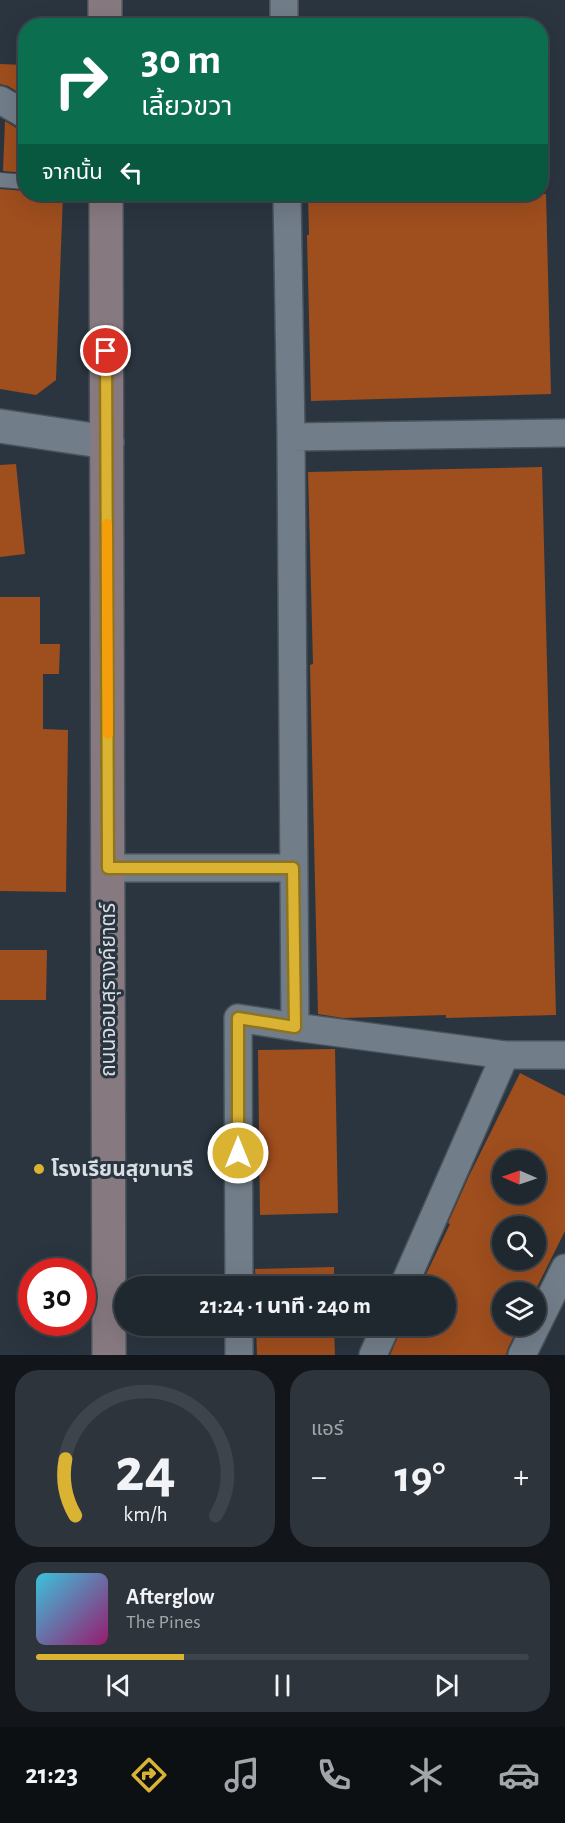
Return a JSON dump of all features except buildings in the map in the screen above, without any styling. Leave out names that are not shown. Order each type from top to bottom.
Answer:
[{"type":"main road","points":[[105,0],[105,18]]},
{"type":"main road","name":"ถนนจอมสุรางค์ยาตร์","points":[[106,201],[109,1355]]},
{"type":"street","points":[[284,0],[284,18]]},
{"type":"street","points":[[0,100],[18,110]]},
{"type":"street","points":[[287,201],[295,1027]]},
{"type":"street","points":[[0,426],[106,442]]},
{"type":"street","points":[[291,437],[565,433]]},
{"type":"street","points":[[108,868],[293,868]]},
{"type":"street","points":[[239,1276],[238,1018],[505,1054],[565,1055]]},
{"type":"street","points":[[408,1276],[505,1054]]},
{"type":"street","points":[[522,1355],[565,1268]]},
{"type":"street","points":[[239,1336],[239,1355]]},
{"type":"street","points":[[373,1355],[382,1336]]},
{"type":"lane","points":[[0,180],[18,181]]},
{"type":"slow traffic","points":[[107,524],[108,734]]},
{"type":"place","name":"โรงเรียนสุขานารี","points":[[39,1169]]},
{"type":"route","points":[[106,351],[108,868],[293,868],[295,1027],[238,1018],[238,1153]]}]
